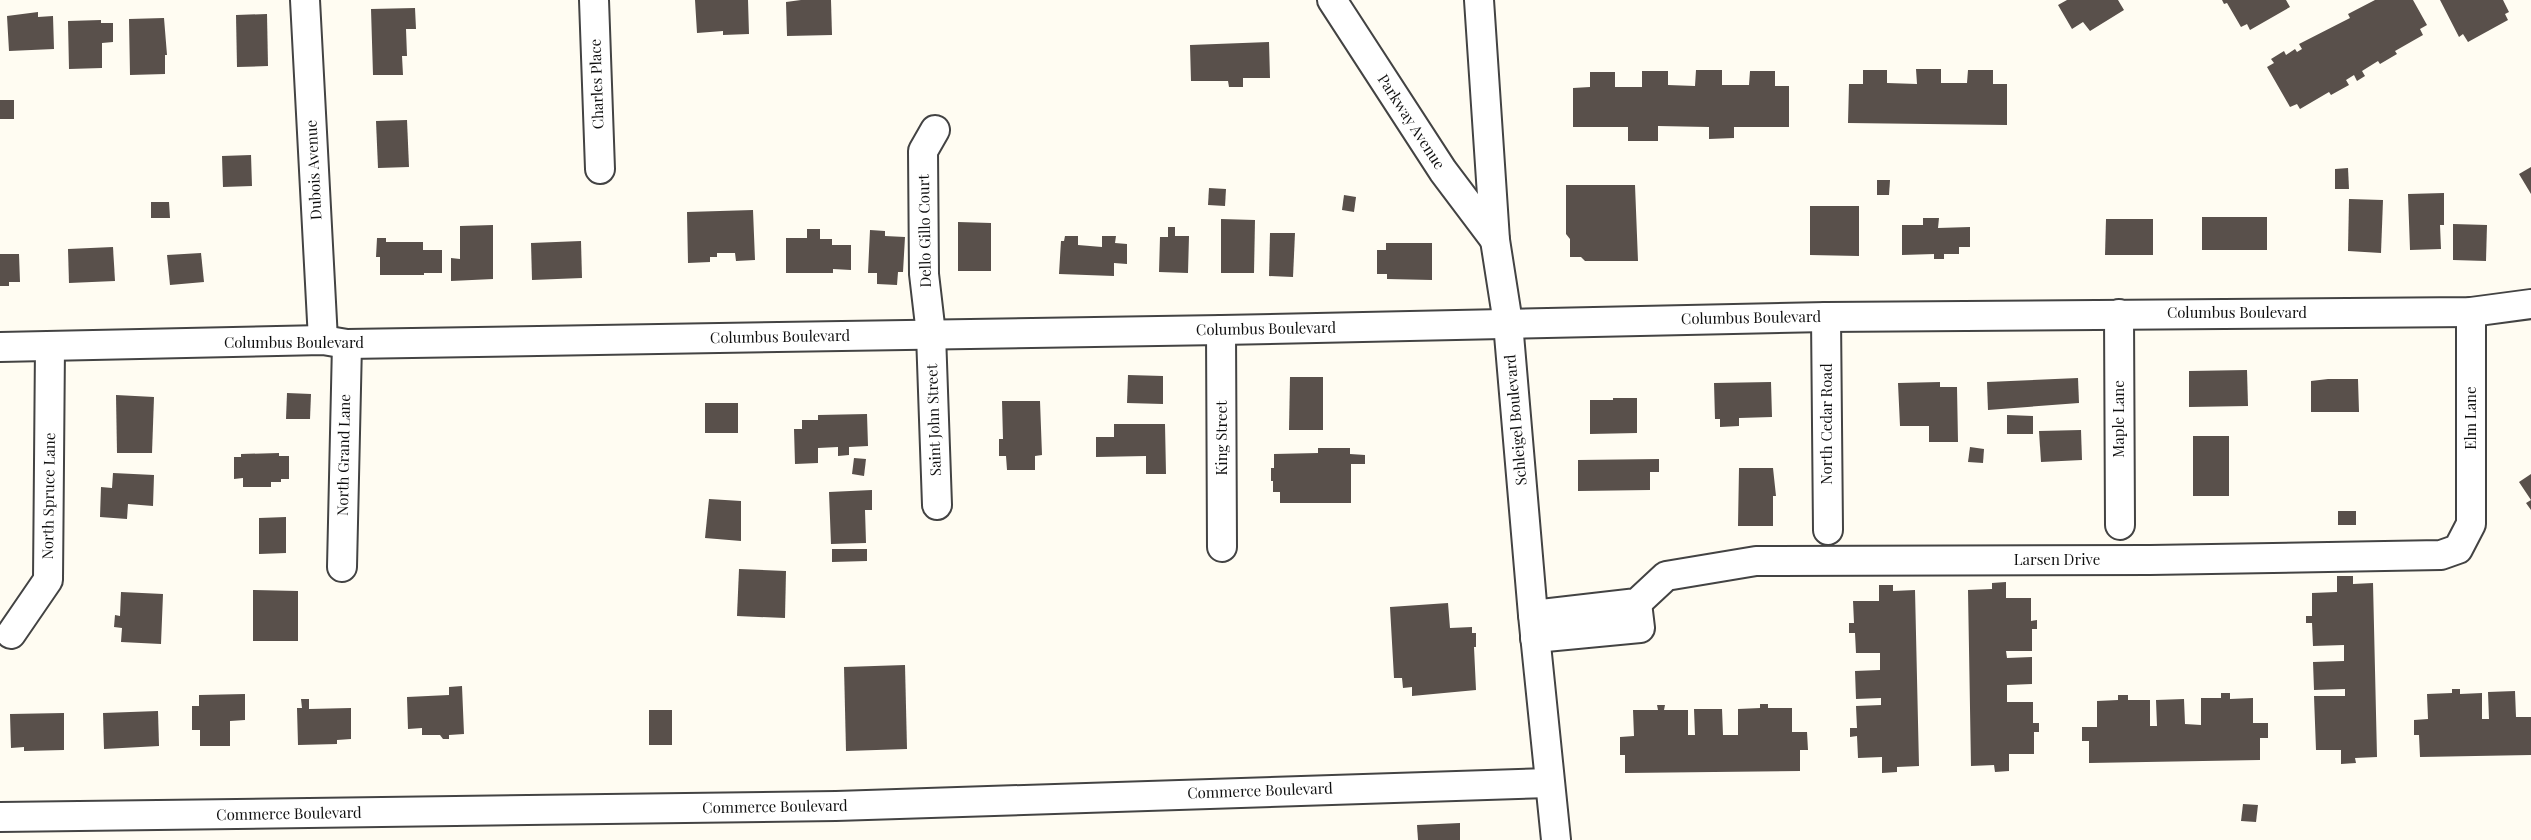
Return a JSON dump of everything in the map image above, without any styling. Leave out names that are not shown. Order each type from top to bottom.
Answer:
[{"type":"street","name":"Dubois Avenue","points":[[305,0],[335,342]]},
{"type":"street","name":"Charles Place","points":[[594,0],[600,169]]},
{"type":"street","name":"Parkway Avenue","points":[[1332,0],[1443,171],[1496,240]]},
{"type":"street","name":"Schleigel Boulevard","points":[[1479,0],[1496,240],[1508,323],[1534,626],[1556,840]]},
{"type":"street","name":"Dello Gillo Court","points":[[931,334],[924,274],[923,151],[935,130]]},
{"type":"street","name":"Columbus Boulevard","points":[[0,346],[1221,330],[1826,317],[2471,312],[2531,304]]},
{"type":"street","name":"Elm Lane","points":[[2471,312],[2471,524]]},
{"type":"street","name":"Maple Lane","points":[[2119,314],[2120,525]]},
{"type":"street","name":"North Cedar Road","points":[[1826,317],[1828,530]]},
{"type":"street","name":"King Street","points":[[1221,330],[1222,547]]},
{"type":"street","name":"Saint John Street","points":[[931,334],[937,505]]},
{"type":"street","name":"North Grand Lane","points":[[335,342],[342,567]]},
{"type":"street","name":"North Spruce Lane","points":[[11,634],[48,580],[50,346]]},
{"type":"street","name":"Larsen Drive","points":[[1534,626],[1637,603],[1666,576],[1756,561],[2139,560],[2441,555],[2458,549],[2471,524]]},
{"type":"street","name":"Commerce Boulevard","points":[[0,818],[836,806],[1549,783]]},
{"type":"building","points":[[695,0],[748,0],[749,34],[723,35],[723,31],[697,33]]},
{"type":"building","points":[[831,0],[832,35],[787,36],[786,2]]},
{"type":"building","points":[[2067,0],[2118,0],[2124,10],[2090,31],[2083,22],[2072,29],[2058,5]]},
{"type":"building","points":[[2222,0],[2286,0],[2290,7],[2250,30],[2247,24],[2241,27],[2227,3],[2224,4]]},
{"type":"building","points":[[2375,0],[2413,0],[2427,25],[2420,29],[2423,35],[2395,51],[2397,54],[2380,64],[2378,61],[2362,71],[2365,76],[2357,81],[2354,75],[2346,80],[2349,85],[2331,95],[2329,92],[2300,109],[2297,104],[2290,107],[2267,67],[2274,63],[2271,59],[2284,51],[2286,55],[2295,49],[2297,52],[2302,49],[2299,44],[2350,18],[2348,14]]},
{"type":"building","points":[[2440,0],[2503,0],[2509,12],[2505,14],[2508,20],[2468,42],[2463,34],[2459,37]]},
{"type":"building","points":[[415,8],[416,29],[406,29],[407,56],[402,56],[403,75],[373,75],[371,9]]},
{"type":"building","points":[[38,12],[38,17],[53,16],[54,49],[9,51],[7,16]]},
{"type":"building","points":[[267,14],[268,66],[237,67],[236,15]]},
{"type":"building","points":[[164,18],[167,55],[165,55],[165,74],[130,75],[129,19]]},
{"type":"building","points":[[101,20],[101,23],[113,23],[113,42],[102,43],[102,68],[69,69],[68,21]]},
{"type":"building","points":[[1269,42],[1270,78],[1243,78],[1243,87],[1229,87],[1228,81],[1191,81],[1190,45]]},
{"type":"building","points":[[1916,69],[1941,69],[1941,83],[1967,83],[1968,70],[1993,70],[1993,84],[2007,84],[2007,125],[1848,123],[1849,84],[1863,84],[1863,70],[1887,70],[1887,83],[1917,84]]},
{"type":"building","points":[[1696,70],[1722,70],[1722,85],[1749,85],[1750,71],[1775,71],[1775,86],[1789,86],[1789,127],[1734,127],[1734,138],[1709,139],[1709,127],[1658,126],[1658,141],[1628,141],[1628,127],[1573,127],[1573,88],[1590,87],[1590,72],[1615,72],[1615,87],[1642,87],[1642,71],[1668,71],[1668,85],[1695,86]]},
{"type":"building","points":[[0,100],[14,100],[14,119],[0,119]]},
{"type":"building","points":[[407,120],[409,167],[378,168],[376,121]]},
{"type":"building","points":[[251,155],[252,186],[223,187],[222,156]]},
{"type":"building","points":[[2531,167],[2531,194],[2519,174]]},
{"type":"building","points":[[2348,168],[2349,189],[2335,189],[2335,169]]},
{"type":"building","points":[[1877,180],[1890,180],[1889,195],[1877,195]]},
{"type":"building","points":[[1566,185],[1635,185],[1638,261],[1585,261],[1581,257],[1570,257],[1570,239],[1566,234]]},
{"type":"building","points":[[1209,188],[1226,189],[1225,206],[1208,205]]},
{"type":"building","points":[[2444,193],[2444,225],[2440,225],[2441,249],[2410,250],[2408,194]]},
{"type":"building","points":[[1344,195],[1356,197],[1354,212],[1342,210]]},
{"type":"building","points":[[2349,199],[2383,200],[2381,253],[2348,251]]},
{"type":"building","points":[[151,202],[169,202],[170,218],[151,218]]},
{"type":"building","points":[[1810,206],[1859,206],[1859,256],[1810,255]]},
{"type":"building","points":[[753,210],[755,260],[736,261],[735,253],[717,253],[717,257],[710,257],[710,262],[688,263],[687,212]]},
{"type":"building","points":[[2202,217],[2267,217],[2267,250],[2202,250]]},
{"type":"building","points":[[1923,218],[1939,218],[1938,228],[1970,227],[1970,247],[1959,247],[1959,254],[1944,254],[1944,259],[1934,259],[1934,254],[1902,255],[1902,225],[1923,225]]},
{"type":"building","points":[[1221,219],[1255,220],[1254,273],[1221,273]]},
{"type":"building","points":[[2106,219],[2153,219],[2153,255],[2105,255]]},
{"type":"building","points":[[958,222],[991,223],[991,271],[958,271]]},
{"type":"building","points":[[2453,224],[2487,225],[2486,261],[2453,260]]},
{"type":"building","points":[[493,225],[493,279],[451,281],[451,258],[460,259],[460,226]]},
{"type":"building","points":[[1168,227],[1175,227],[1175,236],[1189,236],[1188,273],[1159,272],[1160,237],[1168,237]]},
{"type":"building","points":[[807,229],[820,229],[820,239],[832,239],[832,245],[851,245],[851,270],[833,269],[833,273],[786,273],[786,238],[807,238]]},
{"type":"building","points":[[870,230],[885,231],[885,236],[905,237],[903,272],[898,272],[897,285],[877,284],[877,273],[868,273]]},
{"type":"building","points":[[1270,233],[1295,233],[1293,277],[1269,276]]},
{"type":"building","points":[[1065,236],[1078,236],[1078,245],[1102,247],[1102,236],[1116,236],[1115,243],[1127,244],[1127,264],[1114,263],[1114,276],[1059,274],[1061,241],[1064,241]]},
{"type":"building","points":[[377,238],[386,238],[386,242],[423,242],[423,250],[442,250],[442,273],[380,275],[380,257],[376,257]]},
{"type":"building","points":[[581,241],[582,278],[532,280],[531,243]]},
{"type":"building","points":[[1386,243],[1432,243],[1432,280],[1387,279],[1387,274],[1377,274],[1377,250],[1386,250]]},
{"type":"building","points":[[113,247],[115,281],[69,283],[68,249]]},
{"type":"building","points":[[201,253],[204,282],[170,285],[167,255]]},
{"type":"building","points":[[0,254],[19,254],[20,282],[9,282],[9,286],[0,286]]},
{"type":"building","points":[[2247,370],[2248,406],[2189,407],[2189,371]]},
{"type":"building","points":[[1128,375],[1163,376],[1163,404],[1127,403]]},
{"type":"building","points":[[1290,377],[1323,377],[1323,430],[1289,430]]},
{"type":"building","points":[[2078,378],[2079,403],[1988,410],[1987,382]]},
{"type":"building","points":[[2358,379],[2359,412],[2311,412],[2311,381]]},
{"type":"building","points":[[1771,382],[1772,417],[1739,418],[1739,426],[1720,427],[1720,419],[1715,419],[1714,383]]},
{"type":"building","points":[[1940,382],[1940,387],[1957,387],[1958,442],[1929,442],[1929,426],[1900,426],[1898,383]]},
{"type":"building","points":[[287,393],[311,394],[310,419],[286,419]]},
{"type":"building","points":[[116,395],[154,397],[152,453],[117,453]]},
{"type":"building","points":[[1613,398],[1637,398],[1637,433],[1590,434],[1590,400],[1613,400]]},
{"type":"building","points":[[1002,401],[1040,401],[1042,455],[1035,456],[1035,470],[1007,470],[1006,456],[999,456],[999,439],[1003,439]]},
{"type":"building","points":[[705,403],[738,403],[738,433],[705,433]]},
{"type":"building","points":[[867,414],[868,446],[849,447],[849,455],[838,456],[838,447],[818,448],[818,463],[795,464],[794,429],[802,429],[802,420],[818,420],[818,415]]},
{"type":"building","points":[[2007,415],[2033,416],[2033,434],[2007,434]]},
{"type":"building","points":[[1114,424],[1165,424],[1166,474],[1146,474],[1146,456],[1096,457],[1096,437],[1114,437]]},
{"type":"building","points":[[2081,430],[2082,460],[2041,462],[2039,431]]},
{"type":"building","points":[[2193,436],[2229,436],[2229,496],[2193,496]]},
{"type":"building","points":[[1970,447],[1984,449],[1983,463],[1968,462]]},
{"type":"building","points":[[1318,448],[1350,448],[1350,454],[1365,455],[1365,464],[1351,464],[1351,503],[1280,503],[1280,492],[1273,492],[1273,481],[1271,481],[1274,454],[1318,453]]},
{"type":"building","points":[[279,453],[279,456],[289,456],[289,479],[271,482],[271,487],[243,487],[243,478],[234,479],[234,457],[241,457],[241,454]]},
{"type":"building","points":[[854,458],[866,459],[864,476],[852,474]]},
{"type":"building","points":[[1659,459],[1659,472],[1650,472],[1650,490],[1578,491],[1578,460]]},
{"type":"building","points":[[1739,468],[1773,468],[1776,496],[1773,496],[1773,526],[1738,526]]},
{"type":"building","points":[[113,473],[154,475],[153,506],[128,504],[127,519],[100,517],[101,487],[112,488]]},
{"type":"building","points":[[2531,474],[2531,500],[2519,482]]},
{"type":"building","points":[[872,490],[872,510],[865,510],[866,543],[831,544],[829,492]]},
{"type":"building","points":[[709,499],[741,501],[741,541],[705,538]]},
{"type":"building","points":[[2531,500],[2531,510],[2526,503]]},
{"type":"building","points":[[2338,511],[2356,511],[2356,525],[2338,525]]},
{"type":"building","points":[[286,517],[286,553],[259,554],[259,518]]},
{"type":"building","points":[[832,549],[867,549],[867,561],[832,562]]},
{"type":"building","points":[[739,569],[786,571],[785,618],[737,616]]},
{"type":"building","points":[[2337,576],[2353,576],[2353,584],[2373,583],[2377,757],[2355,758],[2356,763],[2341,764],[2341,750],[2316,750],[2314,696],[2345,696],[2345,689],[2314,690],[2313,662],[2344,661],[2344,645],[2313,646],[2312,623],[2306,623],[2306,616],[2312,616],[2312,593],[2337,592]]},
{"type":"building","points":[[2006,582],[2006,598],[2031,598],[2031,621],[2037,620],[2037,629],[2032,629],[2032,651],[2006,651],[2007,658],[2032,657],[2032,684],[2007,685],[2007,702],[2033,702],[2033,723],[2039,723],[2039,732],[2034,732],[2034,754],[2009,754],[2009,771],[1995,772],[1994,765],[1971,766],[1968,590],[1992,589],[1992,583]]},
{"type":"building","points":[[1879,585],[1893,585],[1893,591],[1915,590],[1919,766],[1897,767],[1897,772],[1882,773],[1882,757],[1858,758],[1857,736],[1850,737],[1850,728],[1857,728],[1856,706],[1881,705],[1881,698],[1856,699],[1855,671],[1880,670],[1880,653],[1856,653],[1855,633],[1849,633],[1849,623],[1854,623],[1853,601],[1879,601]]},
{"type":"building","points":[[253,590],[298,591],[298,641],[253,641]]},
{"type":"building","points":[[121,592],[163,594],[161,644],[121,642],[122,628],[114,627],[115,615],[120,616]]},
{"type":"building","points":[[1448,603],[1450,628],[1472,627],[1472,633],[1476,633],[1476,647],[1474,647],[1476,690],[1412,696],[1412,687],[1403,688],[1402,678],[1394,678],[1390,607]]},
{"type":"building","points":[[905,665],[907,749],[846,751],[844,667]]},
{"type":"building","points":[[462,686],[464,734],[449,735],[449,739],[443,739],[440,735],[422,735],[422,728],[408,729],[407,697],[449,695],[449,687]]},
{"type":"building","points":[[2452,689],[2460,689],[2460,694],[2482,693],[2482,719],[2489,719],[2488,692],[2515,691],[2516,717],[2531,717],[2531,755],[2420,757],[2419,735],[2414,735],[2414,720],[2428,719],[2427,694],[2452,693]]},
{"type":"building","points":[[2221,693],[2230,693],[2230,699],[2253,698],[2253,723],[2268,723],[2268,738],[2260,738],[2260,760],[2089,763],[2089,741],[2082,741],[2082,727],[2097,727],[2097,701],[2118,700],[2118,695],[2128,695],[2128,700],[2150,700],[2150,726],[2157,726],[2156,700],[2184,699],[2185,724],[2201,725],[2201,698],[2221,698]]},
{"type":"building","points":[[245,694],[245,720],[230,721],[230,746],[200,746],[200,730],[192,730],[192,706],[199,706],[199,695]]},
{"type":"building","points":[[301,699],[309,699],[309,709],[351,708],[351,739],[337,740],[337,744],[298,745],[297,708],[302,708]]},
{"type":"building","points":[[1760,704],[1768,704],[1768,708],[1792,708],[1792,732],[1807,732],[1808,750],[1800,750],[1800,771],[1625,773],[1625,755],[1620,755],[1620,737],[1634,736],[1633,710],[1658,710],[1657,705],[1665,705],[1664,710],[1688,710],[1688,735],[1695,735],[1694,709],[1722,709],[1723,735],[1738,735],[1738,709],[1760,708]]},
{"type":"building","points":[[649,710],[672,710],[672,745],[649,745]]},
{"type":"building","points":[[158,711],[159,746],[104,749],[103,713]]},
{"type":"building","points":[[64,713],[64,750],[24,751],[24,747],[11,748],[10,714]]},
{"type":"building","points":[[2243,804],[2258,805],[2256,822],[2241,821]]},
{"type":"building","points":[[1460,823],[1460,840],[1418,840],[1417,825]]}]
